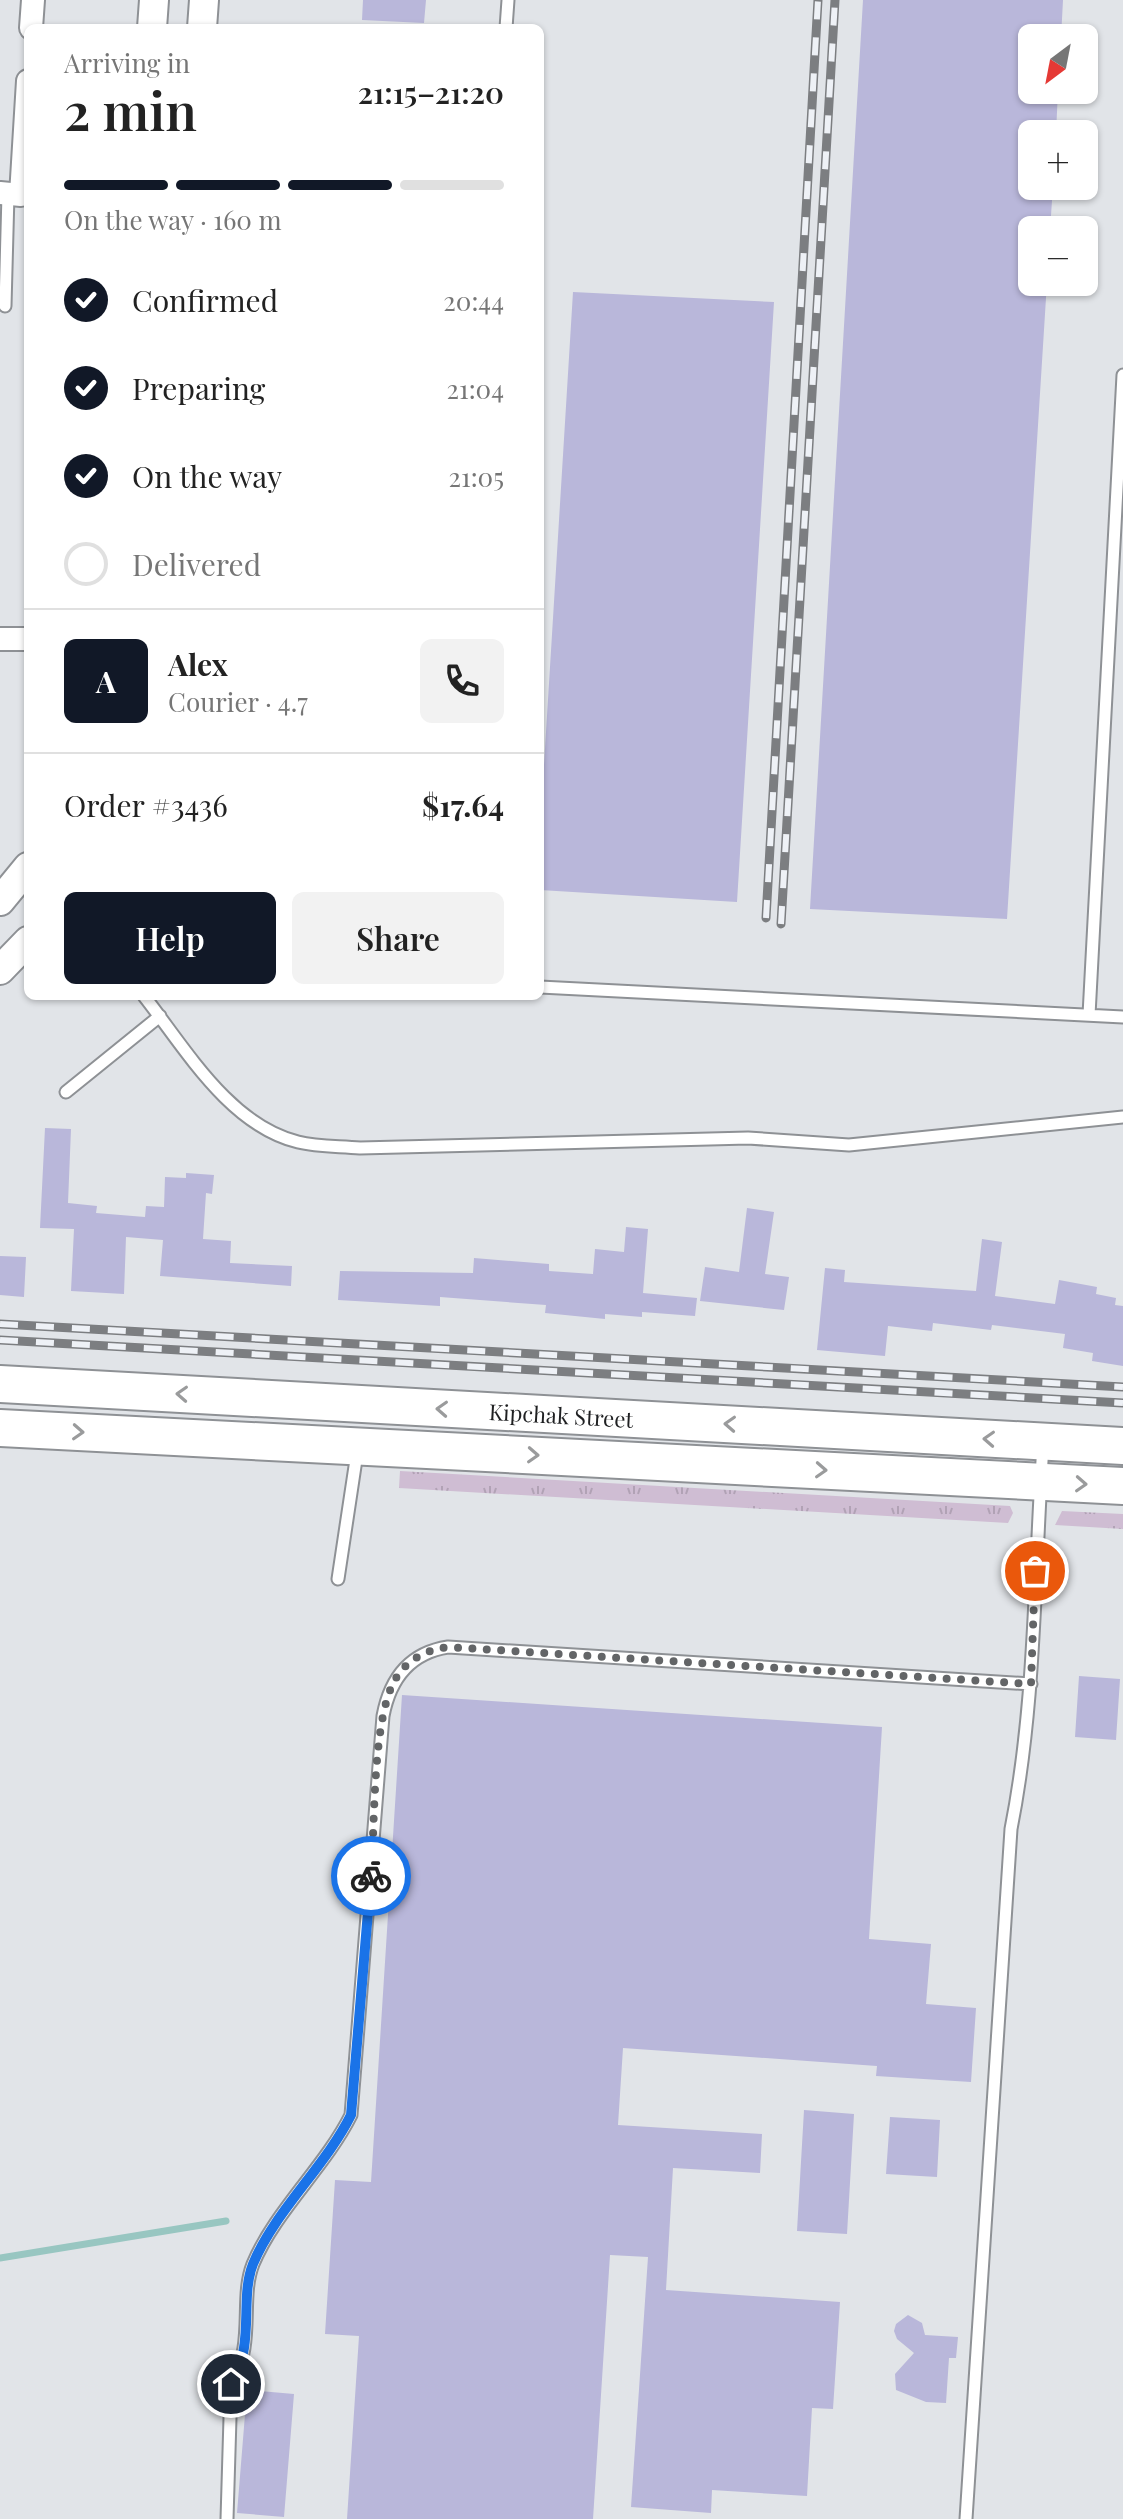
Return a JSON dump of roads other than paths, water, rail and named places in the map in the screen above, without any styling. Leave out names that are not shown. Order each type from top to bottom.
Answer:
[{"type":"main road","name":"Kipchak Street","points":[[0,1384],[1123,1446]]},
{"type":"main road","name":"Kipchak Street","points":[[0,1428],[1123,1486]]},
{"type":"street","points":[[31,24],[33,0]]},
{"type":"street","points":[[152,24],[154,0]]},
{"type":"street","points":[[202,24],[204,0]]},
{"type":"street","points":[[14,194],[24,113]]},
{"type":"street","points":[[0,639],[24,639]]},
{"type":"street","points":[[0,970],[24,945]]},
{"type":"lane","points":[[506,24],[508,0]]},
{"type":"lane","points":[[5,306],[14,194]]},
{"type":"lane","points":[[1089,1015],[1123,375]]},
{"type":"lane","points":[[544,987],[1123,1017]]},
{"type":"lane","points":[[147,1000],[220,1093],[256,1122],[297,1142],[313,1144],[360,1148],[748,1138],[849,1145],[1123,1117]]},
{"type":"lane","points":[[66,1092],[160,1016]]},
{"type":"lane","points":[[966,2519],[1011,1829],[1025,1759],[1031,1684],[1043,1442]]},
{"type":"lane","points":[[338,1579],[358,1446]]},
{"type":"lane","points":[[227,2519],[231,2384],[239,2371],[248,2329],[252,2268],[262,2246],[338,2140],[351,2115],[383,1716],[390,1691],[404,1667],[425,1653],[448,1647],[1031,1684]]},
{"type":"waterway","points":[[0,2258],[226,2221]]},
{"type":"railway","points":[[766,918],[818,0]]},
{"type":"railway","points":[[781,924],[835,0]]},
{"type":"railway","points":[[0,1324],[1123,1387]]},
{"type":"railway","points":[[0,1340],[1123,1403]]}]
